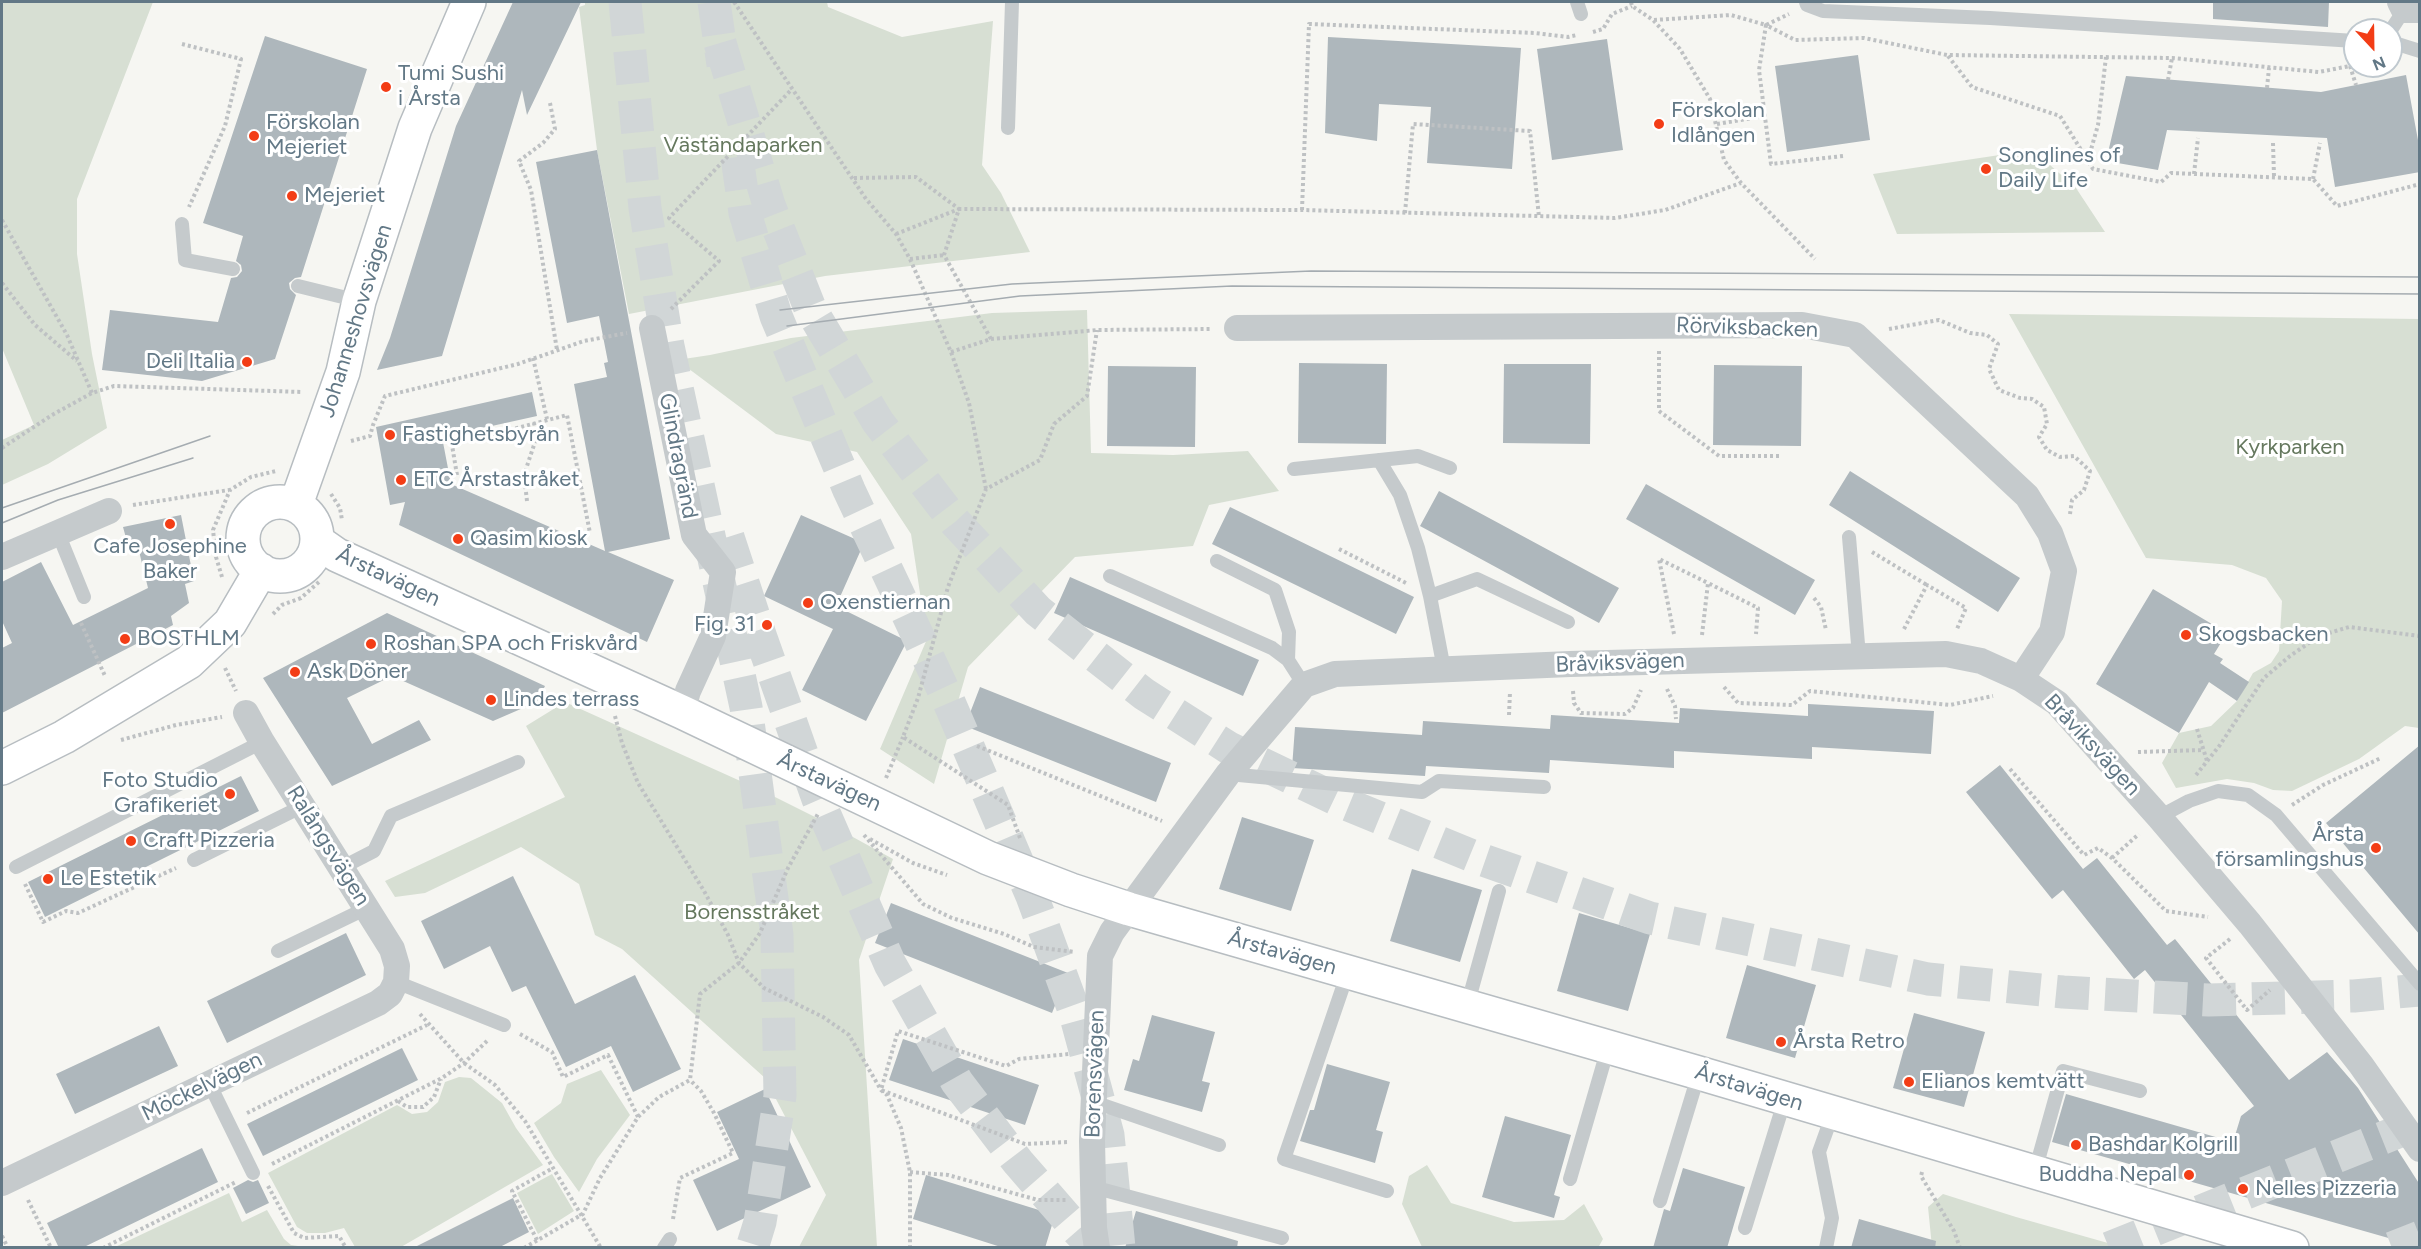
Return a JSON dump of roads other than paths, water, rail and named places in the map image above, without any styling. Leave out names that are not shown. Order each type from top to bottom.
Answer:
[{"type":"street","name":"Johanneshovsvägen","points":[[292,504],[300,493],[340,383],[359,301],[416,128],[469,2]]},
{"type":"street","name":"Rörviksbacken","points":[[1237,328],[1802,325],[1855,335],[2027,496],[2050,533],[2064,571],[2052,632],[2021,679]]},
{"type":"street","name":"Glindragränd","points":[[652,328],[694,535],[723,572],[713,636],[688,691],[682,712]]},
{"type":"street","points":[[277,501],[292,504],[306,513],[327,548],[296,572],[276,576],[261,570],[247,558],[243,546],[243,534],[246,522],[254,512],[264,504],[277,501]]},
{"type":"street","points":[[2,557],[109,511]]},
{"type":"street","name":"Årstavägen","points":[[327,548],[682,712],[988,858],[1071,890],[1129,909],[1699,1073],[2292,1248]]},
{"type":"street","points":[[2,768],[64,737],[189,662],[230,623],[261,570]]},
{"type":"street","name":"Bråviksvägen","points":[[1129,909],[1228,774],[1304,685],[1335,674],[1653,661],[1946,654],[1981,661],[2021,679],[2057,703],[2102,753],[2151,824],[2250,924],[2361,1065],[2420,1149]]},
{"type":"street","name":"Ralångsvägen","points":[[246,713],[392,949],[397,966],[396,982]]},
{"type":"street","name":"Borensvägen","points":[[1097,1248],[1092,1141],[1100,956],[1112,932],[1129,909]]},
{"type":"street","name":"Möckelvägen","points":[[9,1180],[378,1003],[390,994],[396,982]]},
{"type":"lane","points":[[1008,128],[1012,2]]},
{"type":"lane","points":[[1806,3],[1823,11],[2001,19],[2343,40]]},
{"type":"lane","points":[[2403,46],[2420,51]]},
{"type":"lane","points":[[182,224],[185,260],[233,269]]},
{"type":"lane","points":[[298,286],[359,301]]},
{"type":"lane","points":[[1294,469],[1418,456],[1450,468]]},
{"type":"lane","points":[[1379,460],[1400,495],[1418,548],[1444,669]]},
{"type":"lane","points":[[58,533],[84,597]]},
{"type":"lane","points":[[1849,537],[1859,656]]},
{"type":"lane","points":[[1217,561],[1275,590],[1289,632],[1288,660]]},
{"type":"lane","points":[[1110,576],[1272,648],[1288,660],[1304,685]]},
{"type":"lane","points":[[1430,596],[1477,579],[1568,622]]},
{"type":"lane","points":[[16,867],[262,742]]},
{"type":"lane","points":[[341,868],[374,851],[392,816],[518,762]]},
{"type":"lane","points":[[1228,774],[1422,792],[1439,781],[1544,787]]},
{"type":"lane","points":[[2151,824],[2189,801],[2218,791],[2248,795],[2276,815],[2420,984]]},
{"type":"lane","points":[[194,860],[303,806]]},
{"type":"lane","points":[[1467,1006],[1499,891]]},
{"type":"lane","points":[[278,951],[367,908]]},
{"type":"lane","points":[[1348,972],[1284,1159],[1387,1191]]},
{"type":"lane","points":[[396,982],[504,1025]]},
{"type":"lane","points":[[1570,1179],[1608,1048]]},
{"type":"lane","points":[[2035,1171],[2063,1071],[2140,1091]]},
{"type":"lane","points":[[1660,1201],[1699,1073]]},
{"type":"lane","points":[[209,1083],[253,1173]]},
{"type":"lane","points":[[1745,1228],[1785,1099]]},
{"type":"lane","points":[[1094,1102],[1218,1145]]},
{"type":"lane","points":[[1826,1248],[1832,1218],[1819,1152],[1833,1113]]},
{"type":"lane","points":[[1093,1187],[1282,1238]]},
{"type":"tunnel","points":[[625,2],[645,208],[668,346],[746,707],[777,935],[780,1096],[760,1222],[752,1248]]},
{"type":"tunnel","points":[[714,2],[723,65]]},
{"type":"tunnel","points":[[720,43],[769,205],[810,308],[878,422],[955,522],[1038,611],[1144,694],[1229,748],[1346,804],[1480,859],[1650,918],[1928,979],[2063,992],[2209,1000],[2354,996],[2420,990]]},
{"type":"tunnel","points":[[737,157],[745,213],[776,316],[849,490],[949,702],[1032,896],[1075,1013],[1108,1135],[1119,1248]]},
{"type":"tunnel","points":[[728,537],[818,799],[890,964],[957,1082],[1018,1162],[1079,1232],[1096,1248]]},
{"type":"tunnel","points":[[2109,1248],[2420,1123]]},
{"type":"tunnel","points":[[2392,1248],[2420,1237]]},
{"type":"tram line","points":[[780,310],[1012,284],[1311,271],[2420,277]]},
{"type":"tram line","points":[[787,326],[1020,296],[1232,286],[2420,294]]},
{"type":"tram line","points":[[2,508],[210,436]]},
{"type":"tram line","points":[[2,523],[58,500],[193,458]]},
{"type":"place","name":"Tumi Sushi i Årsta","points":[[386,87]]},
{"type":"place","name":"Förskolan Idlången","points":[[1659,124]]},
{"type":"place","name":"Förskolan Mejeriet","points":[[254,136]]},
{"type":"place","name":"Songlines of Daily Life","points":[[1986,169]]},
{"type":"place","name":"Mejeriet","points":[[292,196]]},
{"type":"place","name":"Deli Italia","points":[[247,362]]},
{"type":"place","name":"Fastighetsbyrån","points":[[390,435]]},
{"type":"place","name":"ETC Årstastråket","points":[[401,480]]},
{"type":"place","name":"Cafe Josephine Baker","points":[[170,524]]},
{"type":"place","name":"Qasim kiosk","points":[[458,539]]},
{"type":"place","name":"Oxenstiernan","points":[[808,603]]},
{"type":"place","name":"Fig. 31","points":[[767,625]]},
{"type":"place","name":"Skogsbacken","points":[[2186,635]]},
{"type":"place","name":"BOSTHLM","points":[[125,639]]},
{"type":"place","name":"Roshan SPA och Friskvård","points":[[371,644]]},
{"type":"place","name":"Ask Döner","points":[[295,672]]},
{"type":"place","name":"Lindes terrass","points":[[491,700]]},
{"type":"place","name":"Foto Studio Grafikeriet","points":[[230,794]]},
{"type":"place","name":"Craft Pizzeria","points":[[131,841]]},
{"type":"place","name":"Årsta församlingshus","points":[[2376,848]]},
{"type":"place","name":"Le Estetik","points":[[48,879]]},
{"type":"place","name":"Årsta Retro","points":[[1781,1042]]},
{"type":"place","name":"Elianos kemtvätt","points":[[1909,1082]]},
{"type":"place","name":"Bashdar Kolgrill","points":[[2076,1145]]},
{"type":"place","name":"Buddha Nepal","points":[[2189,1175]]},
{"type":"place","name":"Nelles Pizzeria","points":[[2243,1189]]},
{"type":"park label","name":"Väständaparken","points":[[743,146]]},
{"type":"park label","name":"Kyrkparken","points":[[2290,448]]},
{"type":"park label","name":"Borensstråket","points":[[752,913]]}]
